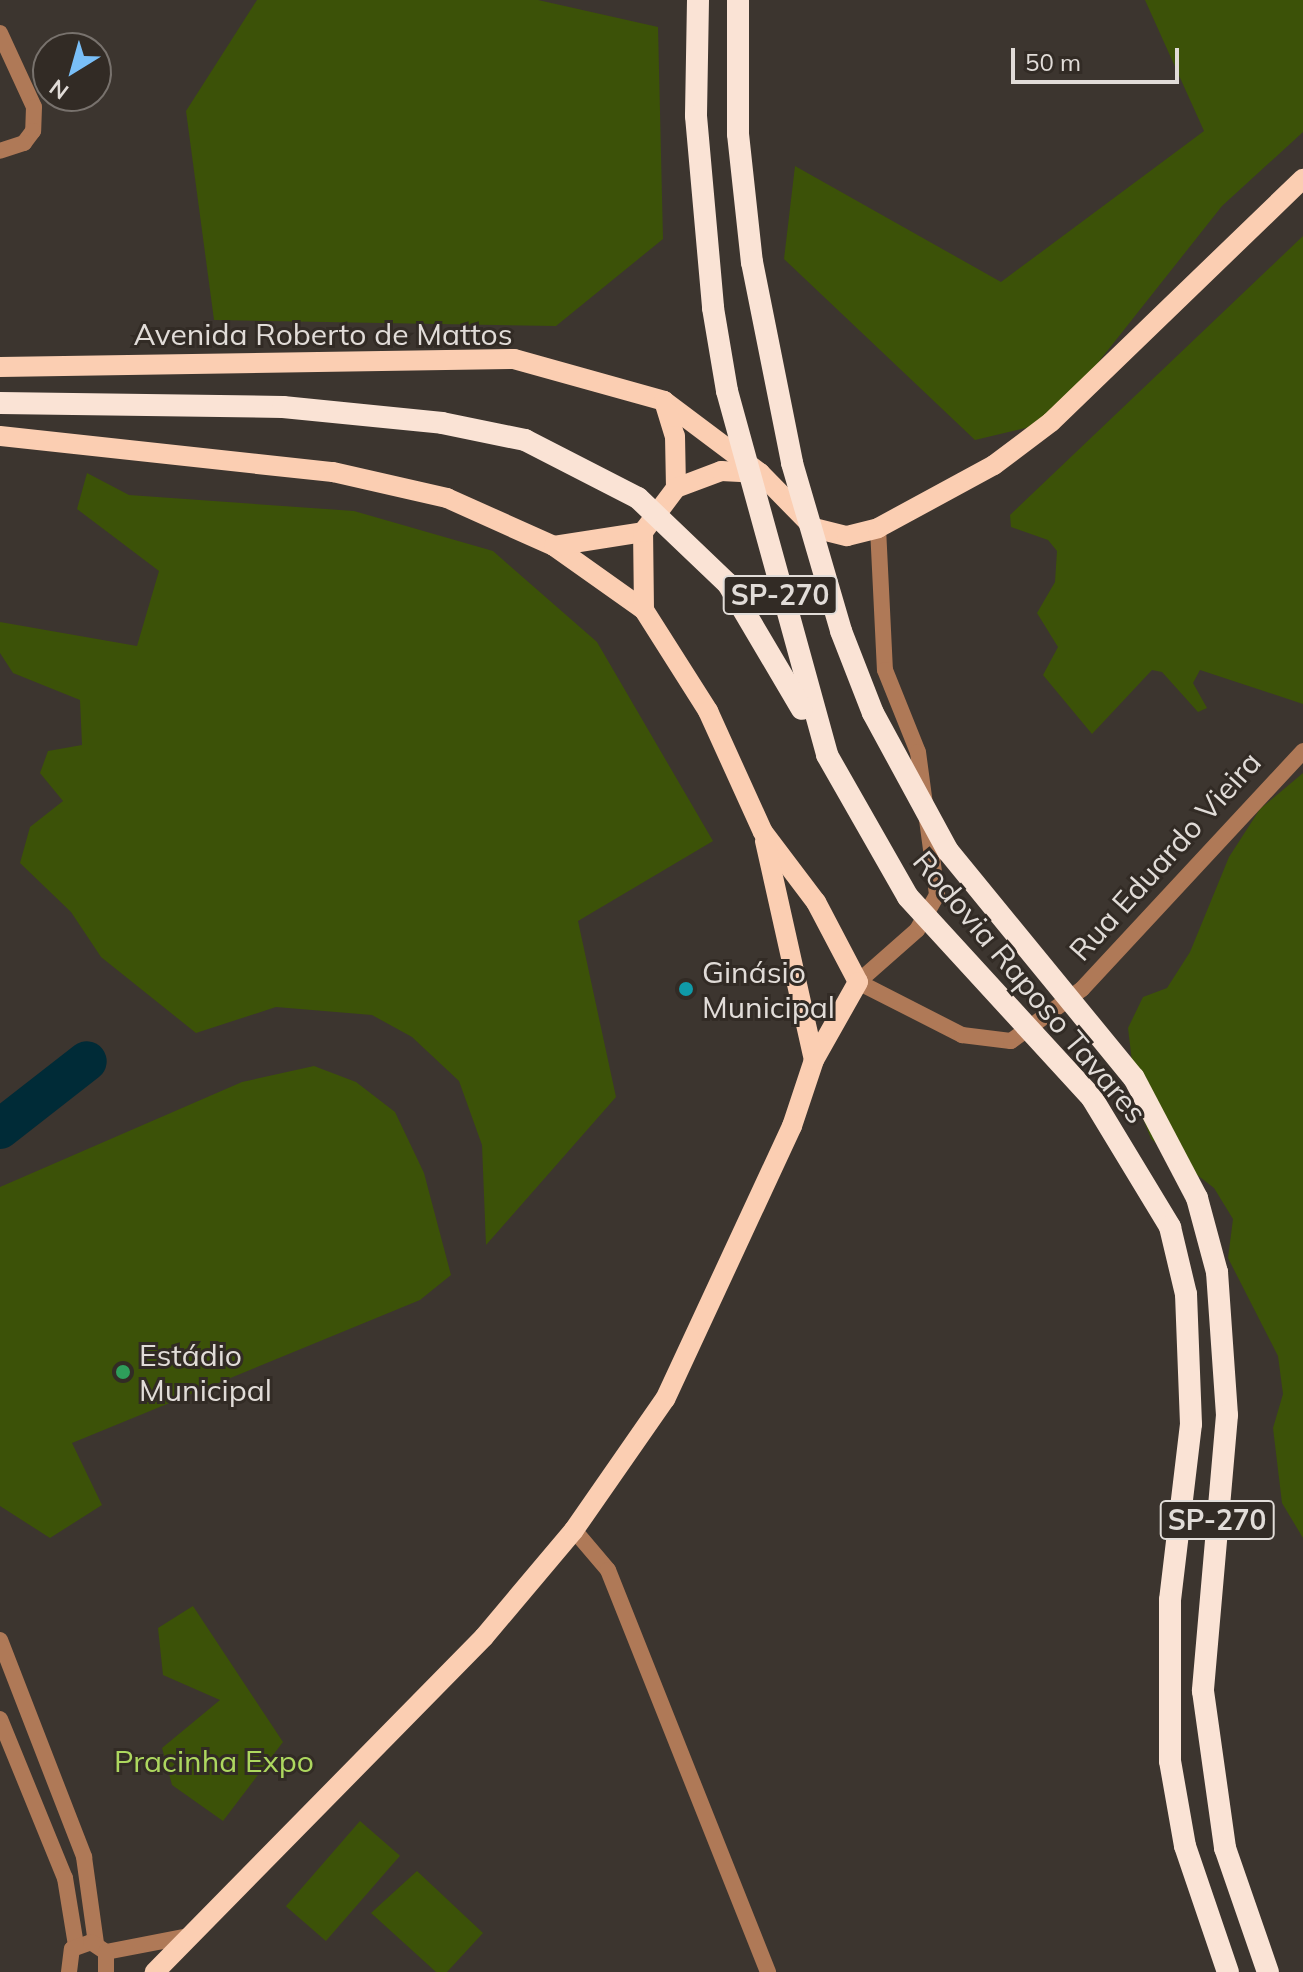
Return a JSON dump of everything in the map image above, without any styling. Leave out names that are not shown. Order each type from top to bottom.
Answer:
[{"type":"highway","name":"Rodovia Raposo Tavares","points":[[698,0],[696,116],[718,336],[827,755],[908,897],[1092,1098],[1170,1227],[1186,1294],[1191,1424],[1170,1600],[1170,1761],[1185,1846],[1228,1972]]},
{"type":"highway","name":"Rodovia Raposo Tavares","points":[[738,0],[738,134],[752,262],[792,463],[841,631],[873,713],[948,851],[1134,1078],[1197,1198],[1217,1272],[1227,1415],[1203,1691],[1225,1848],[1268,1972]]},
{"type":"highway","points":[[0,403],[268,406],[442,423],[525,440],[638,498],[728,584],[827,755]]},
{"type":"main road","points":[[878,528],[994,465],[1051,422],[1303,179]]},
{"type":"main road","name":"Avenida Roberto de Mattos","points":[[0,367],[514,359],[664,401],[760,473]]},
{"type":"main road","points":[[664,401],[675,436],[676,488]]},
{"type":"main road","points":[[0,436],[333,472],[447,498],[554,546],[644,610],[708,711],[763,832],[786,919],[814,1060]]},
{"type":"main road","points":[[644,610],[643,532],[676,488],[721,471],[760,473]]},
{"type":"main road","name":"SP-270","points":[[760,473],[814,528],[847,536],[878,528]]},
{"type":"main road","points":[[554,546],[643,532]]},
{"type":"main road","points":[[155,1972],[484,1637],[574,1530],[665,1399],[792,1126],[814,1060],[858,982],[816,902],[763,832]]},
{"type":"street","points":[[0,33],[34,107],[24,143],[0,151]]},
{"type":"street","points":[[858,982],[917,930],[937,895],[918,752],[885,670],[878,528]]},
{"type":"street","name":"Rua Eduardo Vieira","points":[[858,982],[962,1035],[1011,1041],[1082,989],[1303,751]]},
{"type":"street","points":[[574,1530],[608,1570],[768,1972]]},
{"type":"street","points":[[0,1640],[84,1857],[106,1972]]},
{"type":"street","points":[[0,1719],[65,1878],[76,1945],[69,1972]]},
{"type":"street","points":[[76,1945],[101,1948],[189,1936]]},
{"type":"green space","points":[[257,0],[538,0],[658,27],[663,239],[556,326],[214,320],[186,111]]},
{"type":"green space","points":[[1145,0],[1303,0],[1303,132],[1222,206],[1051,422],[975,440],[784,259],[795,166],[1001,282],[1204,131]]},
{"type":"green space","points":[[1303,236],[1303,704],[1200,670],[1193,683],[1207,708],[1198,712],[1162,672],[1152,670],[1092,734],[1043,675],[1058,647],[1037,613],[1055,582],[1057,551],[1048,540],[1011,527],[1010,515]]},
{"type":"green space","points":[[87,473],[129,495],[354,511],[493,551],[597,642],[713,841],[578,921],[616,1097],[486,1245],[482,1145],[459,1081],[412,1037],[372,1015],[276,1007],[196,1033],[101,957],[71,912],[20,863],[30,827],[63,801],[40,773],[48,751],[82,745],[80,700],[13,673],[0,653],[0,622],[137,646],[159,571],[77,509]]},
{"type":"green space","points":[[1303,773],[1303,1538],[1282,1503],[1273,1428],[1283,1394],[1278,1356],[1228,1258],[1233,1219],[1214,1188],[1151,1139],[1137,1103],[1128,1028],[1143,997],[1167,988],[1190,952],[1229,857],[1260,809]]},
{"type":"green space","name":"Estádio Municipal","points":[[314,1066],[356,1082],[395,1112],[424,1173],[451,1275],[420,1300],[72,1443],[102,1505],[50,1538],[0,1506],[0,1187],[242,1082]]},
{"type":"green space","name":"Pracinha Expo","points":[[193,1606],[283,1742],[223,1821],[172,1785],[162,1748],[220,1700],[163,1675],[158,1628]]},
{"type":"green space","points":[[360,1821],[400,1856],[326,1941],[286,1906]]},
{"type":"green space","points":[[417,1871],[483,1933],[447,1972],[436,1972],[371,1913]]},
{"type":"waterway","points":[[0,1129],[87,1061]]},
{"type":"place","name":"Ginásio Municipal","points":[[686,989]]},
{"type":"place","name":"Estádio Municipal","points":[[123,1372]]}]
